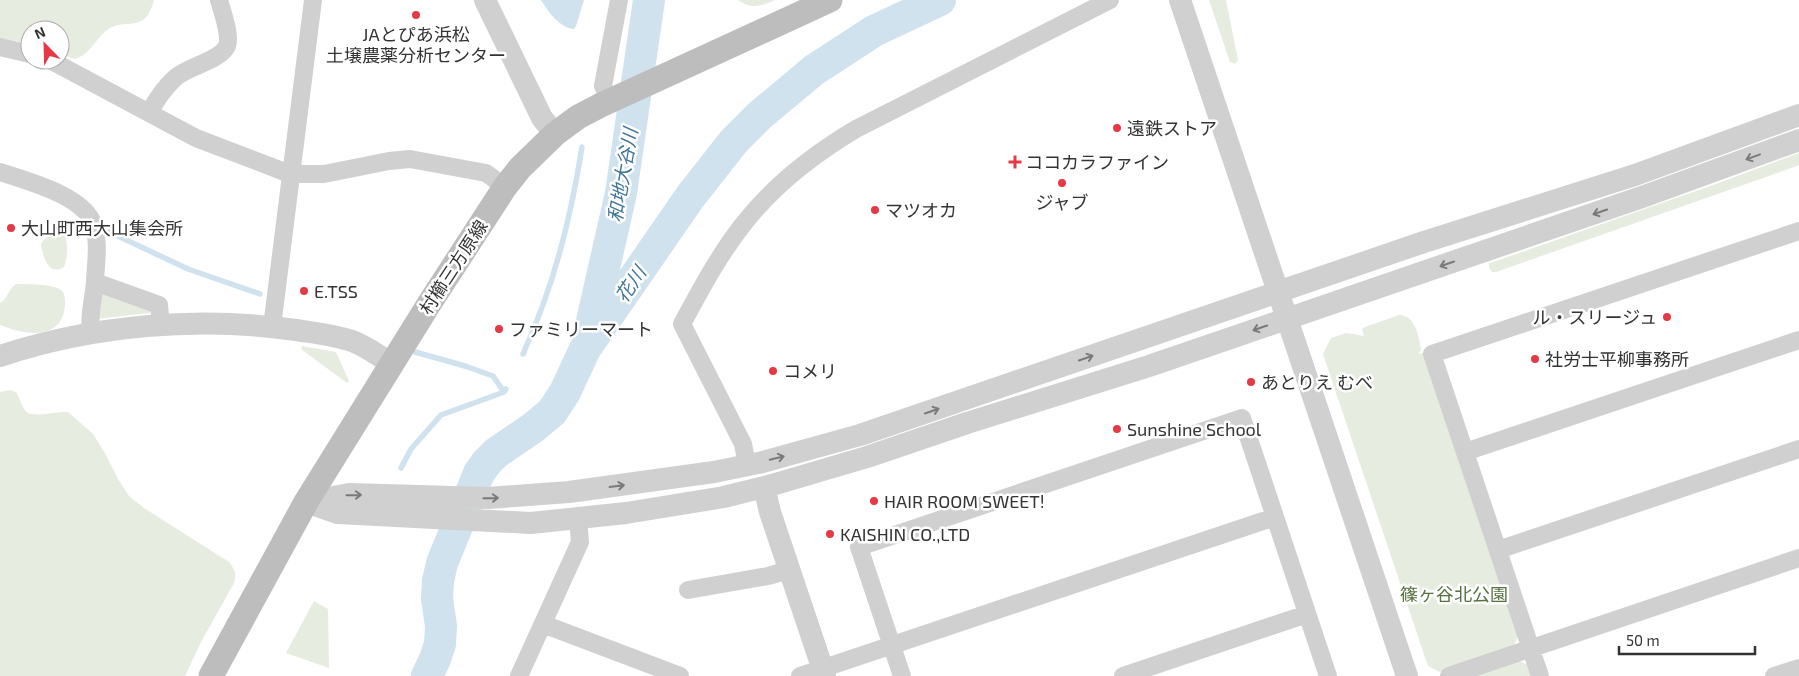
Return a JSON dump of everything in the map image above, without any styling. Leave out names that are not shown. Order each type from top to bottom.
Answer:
[{"type":"main road","name":"村櫛三方原線","points":[[211,676],[306,502],[505,187],[520,168],[555,134],[578,117],[611,100],[830,0]]},
{"type":"street","points":[[149,113],[155,102],[174,78],[222,53],[227,45],[228,36],[219,0]]},
{"type":"street","points":[[272,328],[312,0]]},
{"type":"street","points":[[485,0],[542,118],[555,134]]},
{"type":"street","points":[[611,100],[603,86],[619,0]]},
{"type":"street","points":[[747,465],[743,444],[682,324],[712,271],[744,222],[785,180],[831,144],[856,129],[1110,0]]},
{"type":"street","points":[[1180,0],[1407,676]]},
{"type":"street","points":[[0,48],[20,52]]},
{"type":"street","points":[[69,70],[206,143],[290,174],[324,174],[410,159],[486,173],[505,187]]},
{"type":"street","points":[[306,502],[349,494],[515,497],[569,492],[665,480],[747,465],[812,450],[860,436],[1424,242],[1626,178],[1799,115]]},
{"type":"street","points":[[306,502],[338,513],[505,522],[567,520],[675,506],[764,487],[867,457],[1149,366],[1642,197],[1799,140]]},
{"type":"street","points":[[0,172],[35,184],[80,206],[94,224],[96,236],[95,282],[89,321],[91,334]]},
{"type":"street","points":[[1540,676],[1432,354],[1799,231]]},
{"type":"street","points":[[95,282],[159,305],[161,326]]},
{"type":"street","points":[[0,356],[91,334],[161,326],[213,324],[272,328],[319,334],[346,340],[366,348],[392,364]]},
{"type":"street","points":[[1465,452],[1799,340]]},
{"type":"street","points":[[902,676],[859,547],[1242,418],[1328,676]]},
{"type":"street","points":[[1498,550],[1799,449]]},
{"type":"street","points":[[764,487],[770,512],[824,672]]},
{"type":"street","points":[[800,676],[824,672],[892,645],[1274,516]]},
{"type":"street","points":[[519,676],[580,542],[567,520]]},
{"type":"street","points":[[1449,676],[1799,558]]},
{"type":"street","points":[[688,590],[768,576],[789,570]]},
{"type":"street","points":[[1123,676],[1307,614]]},
{"type":"street","points":[[543,624],[680,676]]},
{"type":"street","points":[[1774,676],[1799,668]]},
{"type":"green space","points":[[0,0],[154,0],[149,14],[143,20],[112,27],[102,34],[86,53],[75,59],[70,57],[70,20],[20,20],[20,42],[0,38]]},
{"type":"green space","points":[[738,0],[775,0],[752,6]]},
{"type":"green space","points":[[1209,0],[1226,0],[1238,60],[1235,64],[1230,62]]},
{"type":"green space","points":[[1799,153],[1799,165],[1783,171],[1496,272],[1492,272],[1489,268],[1489,264],[1493,262]]},
{"type":"green space","points":[[59,233],[64,234],[66,237],[67,255],[64,267],[54,269],[47,264],[41,244],[49,236]]},
{"type":"green space","points":[[16,284],[45,285],[62,291],[65,302],[63,315],[58,324],[51,329],[32,333],[21,332],[0,325],[0,303]]},
{"type":"green space","points":[[105,293],[150,309],[150,313],[96,319],[100,295]]},
{"type":"green space","name":"篠ヶ谷北公園","points":[[1399,315],[1409,318],[1415,327],[1421,350],[1418,354],[1423,353],[1518,637],[1513,647],[1440,672],[1428,666],[1323,354],[1331,338],[1346,333],[1364,336],[1362,329],[1365,327]]},
{"type":"green space","points":[[302,346],[336,352],[349,381],[347,383],[301,349]]},
{"type":"green space","points":[[10,390],[16,392],[28,413],[68,412],[93,434],[129,496],[144,508],[229,562],[233,567],[235,572],[234,583],[201,642],[185,676],[0,676],[0,392]]},
{"type":"green space","points":[[314,601],[328,609],[329,668],[286,653]]},
{"type":"green space","points":[[1517,660],[1528,665],[1531,676],[1470,676]]},
{"type":"water","points":[[541,0],[584,0],[574,29],[564,26],[559,22]]},
{"type":"waterway","name":"和地大谷川","points":[[590,330],[621,193],[649,0]]},
{"type":"waterway","name":"花川","points":[[427,676],[440,644],[441,626],[437,599],[442,563],[479,473],[487,462],[496,453],[552,412],[565,392],[585,349],[690,197],[734,141],[759,116],[814,70],[874,31],[940,0]]},
{"type":"waterway","points":[[523,354],[544,303],[560,253],[582,147]]},
{"type":"waterway","points":[[105,230],[188,269],[260,294]]},
{"type":"waterway","points":[[415,352],[493,376],[504,392]]},
{"type":"waterway","points":[[401,468],[411,449],[441,415],[504,392],[506,389]]},
{"type":"place","name":"JAとぴあ浜松 土壌農薬分析センター","points":[[416,15]]},
{"type":"place","name":"遠鉄ストア","points":[[1117,128]]},
{"type":"place","name":"ココカラファイン","points":[[1015,162]]},
{"type":"place","name":"ジャブ","points":[[1062,183]]},
{"type":"place","name":"マツオカ","points":[[875,210]]},
{"type":"place","name":"大山町西大山集会所","points":[[11,228]]},
{"type":"place","name":"E.TSS","points":[[304,291]]},
{"type":"place","name":"ル・スリージュ","points":[[1667,317]]},
{"type":"place","name":"ファミリーマート","points":[[499,329]]},
{"type":"place","name":"社労士平柳事務所","points":[[1535,359]]},
{"type":"place","name":"コメリ","points":[[773,371]]},
{"type":"place","name":"あとりえ むべ","points":[[1251,382]]},
{"type":"place","name":"Sunshine School","points":[[1117,429]]},
{"type":"place","name":"HAIR ROOM SWEET!","points":[[874,501]]},
{"type":"place","name":"KAISHIN CO.,LTD","points":[[830,534]]}]
